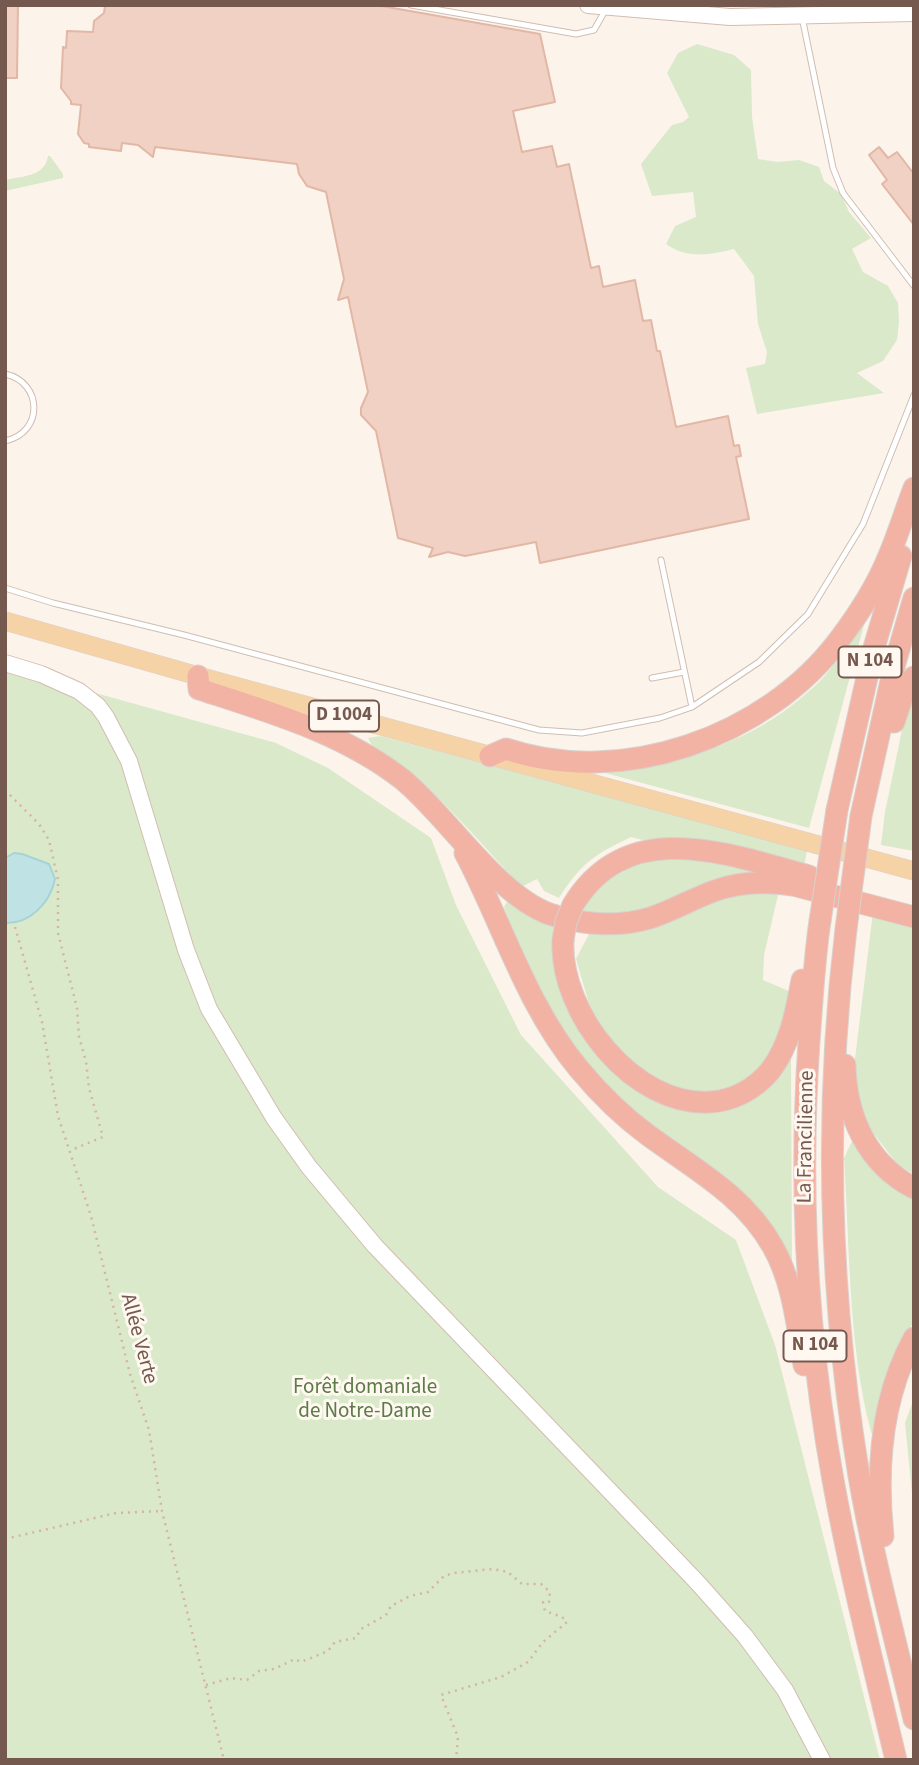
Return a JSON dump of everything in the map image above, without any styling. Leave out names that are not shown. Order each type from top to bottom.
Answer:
[{"type":"highway","points":[[490,756],[506,749],[555,760],[594,762],[633,759],[707,738],[748,718],[797,683],[841,638],[872,591],[888,558],[914,488]]},
{"type":"highway","name":"La Francilienne","points":[[896,1760],[850,1565],[825,1430],[811,1310],[806,1205],[808,1059],[820,923],[837,810],[873,651],[914,517]]},
{"type":"highway","name":"La Francilienne","points":[[914,598],[895,663],[861,816],[837,1003],[832,1141],[832,1218],[837,1307],[859,1478],[914,1719]]},
{"type":"highway","points":[[198,676],[199,689],[310,727],[384,765],[422,797],[456,836],[512,890],[528,903],[552,916],[600,925],[649,918],[715,890],[756,882],[793,885],[914,917]]},
{"type":"highway","points":[[871,771],[895,720],[903,695],[914,677]]},
{"type":"highway","points":[[456,836],[535,1004],[578,1067],[630,1121],[737,1200],[774,1248],[783,1268],[794,1313],[810,1411],[825,1430]]},
{"type":"highway","points":[[820,923],[805,962],[791,1029],[776,1062],[757,1084],[721,1101],[681,1101],[650,1088],[632,1075],[604,1047],[584,1017],[565,972],[563,940],[573,905],[594,877],[610,864],[647,850],[675,848],[720,854],[914,902]]},
{"type":"highway","points":[[836,1041],[845,1065],[851,1112],[860,1134],[882,1164],[914,1188]]},
{"type":"highway","points":[[876,1561],[884,1542],[880,1491],[884,1431],[898,1374],[914,1338]]},
{"type":"main road","name":"D 1004","points":[[5,621],[914,872]]},
{"type":"street","points":[[588,5],[606,8],[718,11],[914,13]]},
{"type":"street","points":[[5,663],[41,674],[79,691],[98,706],[106,717],[129,761],[186,950],[209,1009],[274,1118],[309,1167],[384,1256],[697,1582],[745,1636],[785,1690],[822,1760]]},
{"type":"lane","points":[[411,5],[576,34],[594,30],[606,8]]},
{"type":"lane","points":[[798,12],[833,168],[843,193],[914,286]]},
{"type":"lane","points":[[5,374],[26,385],[32,394],[35,409],[33,419],[25,431],[5,441]]},
{"type":"lane","points":[[5,588],[53,603],[184,635],[539,730],[582,733],[660,719],[692,707],[759,662],[808,614],[863,524],[914,395]]},
{"type":"lane","points":[[661,559],[692,707]]},
{"type":"lane","points":[[652,678],[684,672]]},
{"type":"path","points":[[5,790],[39,824],[49,840],[58,880],[58,933],[77,1008],[79,1037],[86,1061],[89,1088],[103,1137],[71,1150]]},
{"type":"path","name":"Allée Verte","points":[[15,928],[42,1022],[58,1116],[91,1216],[130,1374],[149,1430],[162,1511],[224,1760]]},
{"type":"path","points":[[5,1539],[116,1513],[162,1511]]},
{"type":"path","points":[[205,1685],[231,1678],[247,1681],[259,1671],[275,1669],[295,1659],[301,1662],[328,1651],[335,1642],[356,1638],[361,1629],[386,1615],[391,1606],[410,1596],[428,1592],[444,1576],[453,1573],[493,1569],[508,1572],[522,1584],[541,1584],[550,1592],[549,1602],[543,1602],[545,1611],[562,1617],[567,1622],[542,1642],[528,1662],[501,1677],[441,1695],[458,1737],[456,1760]]},
{"type":"green space","points":[[697,44],[734,55],[751,70],[752,117],[758,159],[777,162],[799,160],[819,167],[824,181],[841,194],[849,212],[871,238],[852,249],[863,272],[888,286],[898,303],[899,322],[897,340],[883,361],[857,373],[884,393],[757,414],[746,368],[765,364],[767,352],[758,324],[754,276],[734,249],[690,254],[666,244],[675,226],[696,217],[693,192],[652,196],[641,164],[672,125],[689,117],[667,73],[678,53]]},
{"type":"green space","points":[[48,156],[63,174],[63,178],[5,191],[5,180],[38,172]]},
{"type":"green space","points":[[867,614],[809,828],[605,773],[694,755],[746,734],[771,720],[820,681],[839,658]]},
{"type":"green space","name":"Forêt domaniale de Notre-Dame","points":[[5,668],[276,743],[328,768],[431,838],[456,905],[521,1035],[658,1187],[736,1240],[775,1345],[880,1760],[5,1760]]},
{"type":"green space","points":[[914,695],[914,851],[881,845],[885,812],[908,701]]},
{"type":"green space","points":[[381,736],[807,850],[804,867],[728,844],[668,838],[643,840],[631,837],[590,861],[559,898],[544,891],[537,879],[521,887],[434,794],[378,752],[368,738]]},
{"type":"green space","points":[[671,852],[792,875],[633,914],[586,915],[581,907],[619,865]]},
{"type":"green space","points":[[779,891],[764,955],[763,980],[791,992],[778,1043],[754,1077],[717,1092],[676,1090],[643,1074],[610,1039],[590,1007],[576,959],[589,934],[628,934],[728,896]]},
{"type":"green space","points":[[508,900],[553,921],[555,951],[605,1059],[717,1110],[791,1057],[792,1267],[772,1225],[754,1205],[723,1178],[642,1120],[596,1076],[576,1051],[542,996],[528,967],[504,907]]},
{"type":"green space","points":[[873,912],[914,925],[914,1174],[898,1165],[867,1125],[853,1075]]},
{"type":"green space","points":[[855,1135],[914,1194],[914,1321],[904,1339],[876,1448],[860,1379],[852,1305],[844,1158]]},
{"type":"green space","points":[[914,1398],[914,1514],[905,1423]]},
{"type":"water","points":[[14,853],[49,864],[55,879],[49,896],[38,910],[23,920],[5,923],[5,858]]},
{"type":"building","points":[[5,5],[18,5],[17,78],[5,78]]},
{"type":"building","points":[[105,5],[376,5],[540,34],[555,102],[513,111],[522,152],[552,146],[557,167],[569,164],[591,268],[599,266],[603,287],[635,280],[643,321],[651,320],[657,351],[660,351],[676,427],[728,416],[734,446],[739,445],[741,456],[736,457],[749,519],[540,563],[536,542],[465,556],[448,552],[429,557],[433,548],[398,538],[376,431],[361,415],[368,392],[348,297],[338,300],[344,279],[326,192],[307,186],[299,174],[297,164],[155,147],[153,157],[138,145],[122,143],[121,151],[89,147],[89,144],[84,143],[78,134],[81,105],[71,104],[61,88],[63,47],[66,48],[67,31],[93,32],[94,21],[104,13]]},
{"type":"building","points":[[879,147],[888,158],[897,152],[914,174],[914,225],[882,184],[887,180],[869,155]]}]
